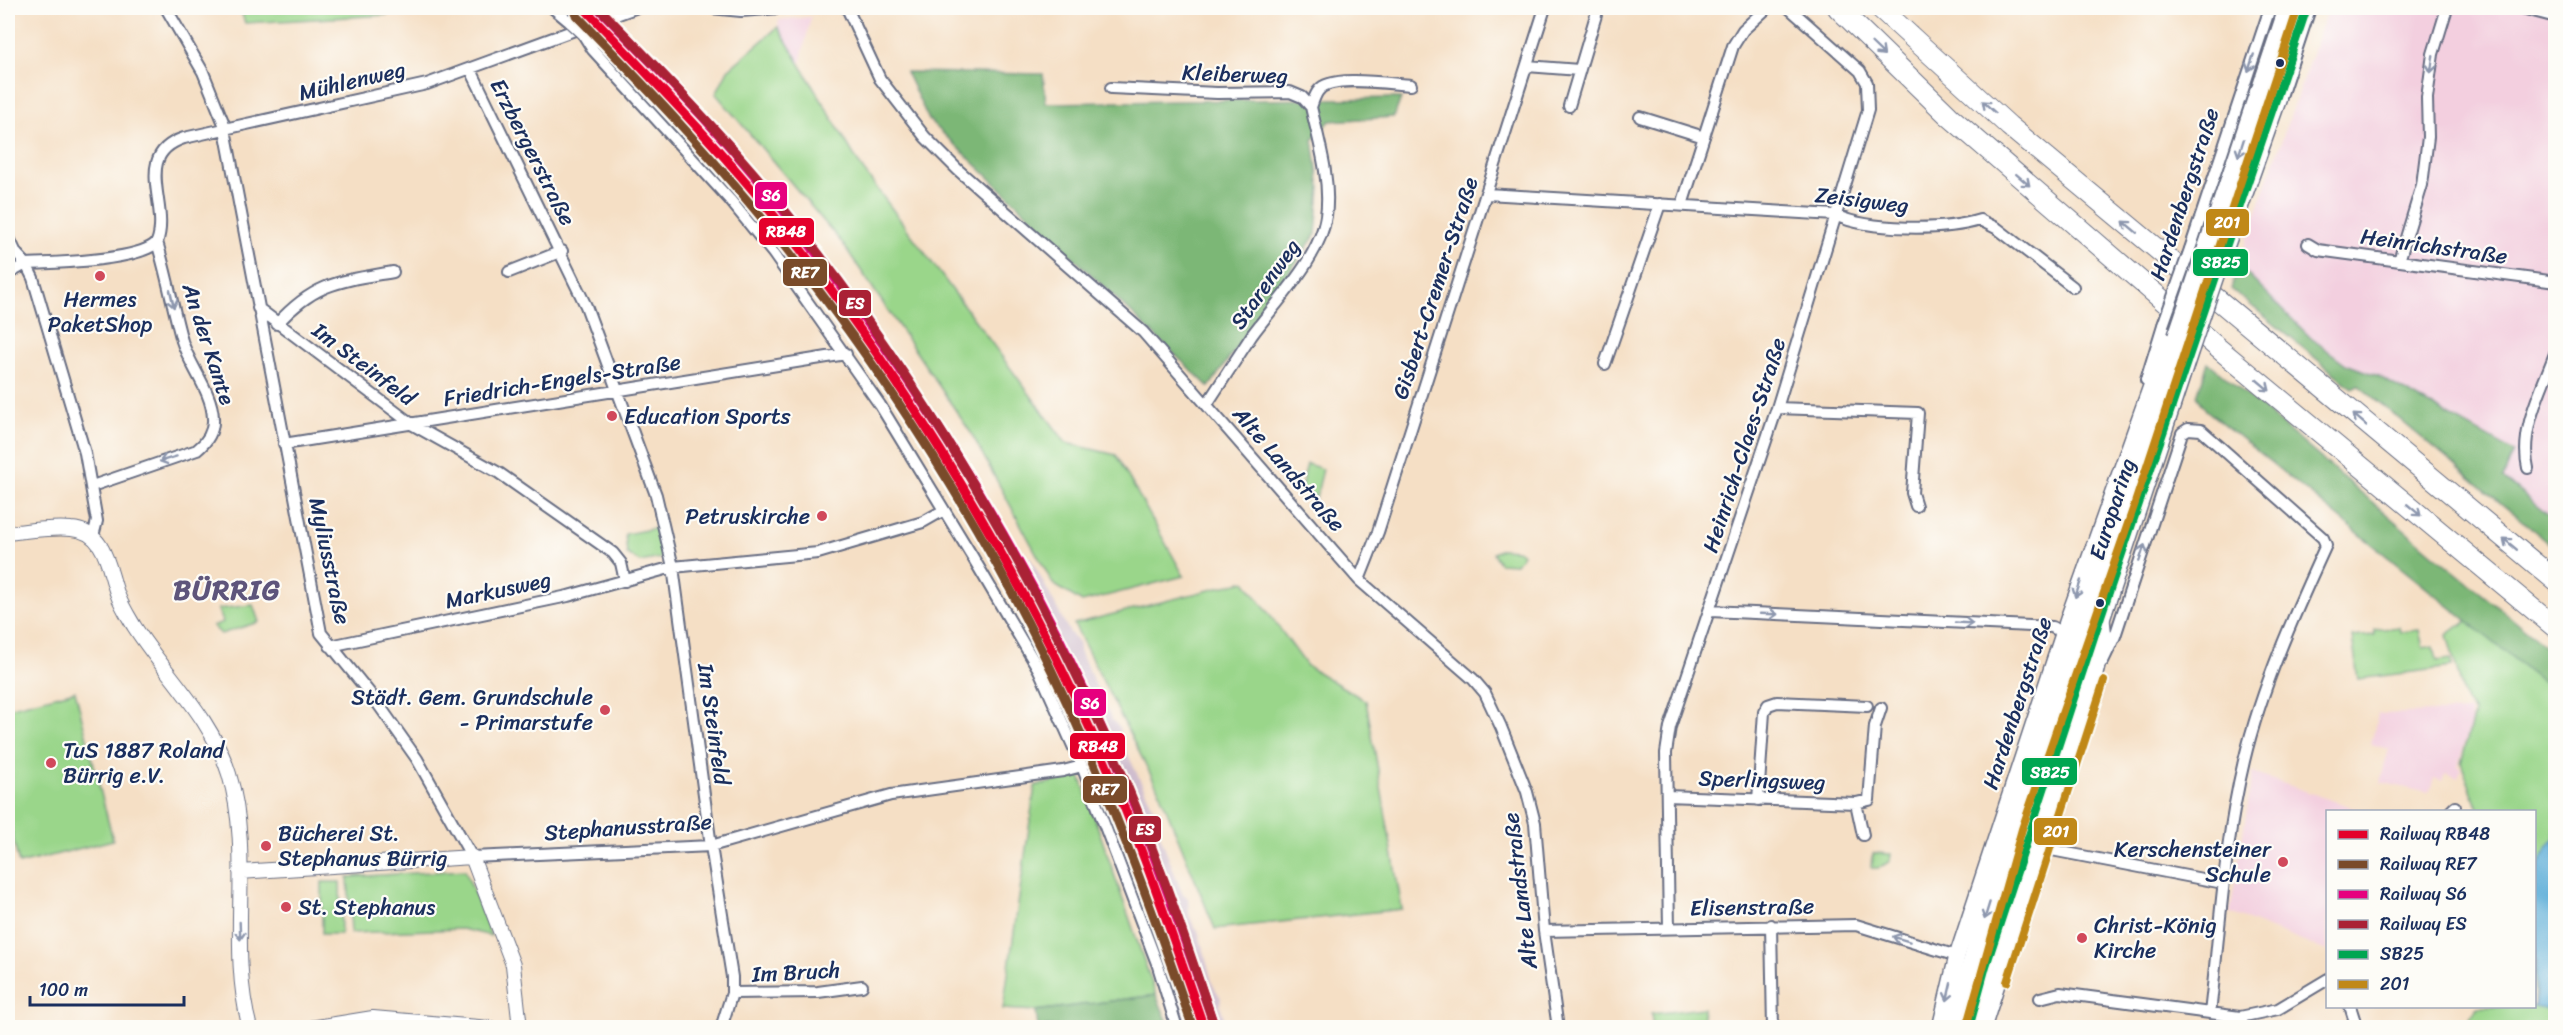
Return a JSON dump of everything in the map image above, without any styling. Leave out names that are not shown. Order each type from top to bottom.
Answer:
[{"type":"highway","points":[[1838,8],[1874,46],[1966,132],[2218,348],[2556,628]]},
{"type":"highway","points":[[1880,8],[2027,141],[2556,581]]},
{"type":"highway","name":"Europaring","points":[[1955,1028],[1957,1014],[2012,826],[2123,506],[2177,333],[2259,92]]},
{"type":"highway","name":"Europaring","points":[[1969,1028],[1986,966],[2102,616],[2177,333],[2203,260],[2277,99]]},
{"type":"main road","name":"Europaring","points":[[2259,92],[2287,8]]},
{"type":"main road","name":"Europaring","points":[[2277,99],[2307,8]]},
{"type":"main road","name":"Hardenbergstraße","points":[[1940,1028],[1957,956],[2145,395],[2177,333]]},
{"type":"main road","points":[[1983,1028],[2092,686],[2104,638],[2102,616]]},
{"type":"street","name":"Myliusstraße","points":[[166,8],[202,72],[220,109],[225,129],[321,633],[376,701],[417,759],[472,857],[513,965],[520,1028]]},
{"type":"street","points":[[553,8],[584,34],[593,50],[759,235],[846,354],[944,510],[1039,670],[1082,766],[1158,966],[1177,1028]]},
{"type":"street","name":"Mühlenweg","points":[[157,242],[160,232],[155,174],[160,154],[175,141],[427,84],[471,70],[635,8]]},
{"type":"street","points":[[711,8],[741,10],[778,8]]},
{"type":"street","name":"Alte Landstraße","points":[[847,8],[880,79],[925,137],[958,170],[1143,332],[1359,580],[1473,678],[1485,693],[1527,792],[1535,824],[1544,931],[1558,1028]]},
{"type":"street","name":"Gisbert-Cremer-Straße","points":[[1359,580],[1378,532],[1428,368],[1487,194],[1545,8]]},
{"type":"street","points":[[1682,205],[1733,45],[1743,30],[1767,8]]},
{"type":"street","name":"Heinrich-Claes-Straße","points":[[1669,928],[1666,753],[1670,727],[1777,408],[1868,110],[1867,83],[1860,71],[1789,8]]},
{"type":"street","name":"Hardenbergstraße","points":[[2203,260],[2270,8]]},
{"type":"street","points":[[2399,261],[2422,185],[2428,137],[2427,98],[2432,62],[2447,8]]},
{"type":"street","points":[[2522,8],[2556,17]]},
{"type":"street","points":[[1569,106],[1596,15]]},
{"type":"street","points":[[1527,66],[1579,70]]},
{"type":"street","name":"Erzbergerstraße","points":[[471,70],[562,251],[586,306],[656,495],[673,567]]},
{"type":"street","name":"Kleiberweg","points":[[1111,88],[1217,93],[1290,92],[1302,97],[1311,107],[1319,90],[1328,83],[1359,81],[1411,85]]},
{"type":"street","name":"Starenweg","points":[[1207,404],[1252,336],[1311,257],[1320,238],[1326,215],[1326,185],[1311,107]]},
{"type":"street","points":[[1640,117],[1704,137]]},
{"type":"street","name":"Zeisigweg","points":[[1487,194],[1835,214],[1851,222],[1932,227],[1958,227],[1980,220],[1998,229],[2073,287]]},
{"type":"street","points":[[1605,364],[1660,204]]},
{"type":"street","points":[[8,236],[16,253],[26,264],[55,350],[92,486],[97,521],[93,536]]},
{"type":"street","points":[[8,274],[26,264],[93,260],[149,249],[157,242]]},
{"type":"street","name":"An der Kante","points":[[92,486],[197,450],[211,434],[213,420],[211,406],[183,344],[157,242]]},
{"type":"street","name":"Heinrichstraße","points":[[2308,244],[2318,250],[2556,282]]},
{"type":"street","name":"Erzbergerstraße","points":[[509,272],[562,251]]},
{"type":"street","name":"Im Steinfeld","points":[[277,324],[294,305],[332,283],[393,272]]},
{"type":"street","name":"Im Steinfeld","points":[[258,308],[412,425],[499,473],[613,552],[621,563],[625,581]]},
{"type":"street","points":[[2528,468],[2526,456],[2528,430],[2552,375],[2556,351]]},
{"type":"street","name":"Friedrich-Engels-Straße","points":[[284,444],[846,354]]},
{"type":"street","points":[[1777,408],[1918,413],[1912,493],[1916,506]]},
{"type":"street","points":[[2092,686],[2115,636],[2182,433],[2188,429],[2201,430],[2306,522],[2323,538],[2326,545],[2259,705],[2238,787],[2223,883],[2210,1014]]},
{"type":"street","name":"Markusweg","points":[[330,646],[568,596],[673,567],[818,553],[923,522],[944,510]]},
{"type":"street","points":[[8,533],[71,529],[93,536],[105,554],[118,597],[133,625],[203,720],[223,758],[237,811],[243,991],[250,1028]]},
{"type":"street","name":"Im Steinfeld","points":[[673,567],[711,846],[732,977],[732,993],[721,1028]]},
{"type":"street","points":[[1710,611],[2052,627],[2064,633]]},
{"type":"street","points":[[1758,800],[1764,712],[1768,705],[1778,702],[1867,706]]},
{"type":"street","points":[[1861,803],[1869,800],[1875,726],[1881,708]]},
{"type":"street","name":"Stephanusstraße","points":[[240,872],[472,857],[711,846],[891,795],[1063,771],[1082,766]]},
{"type":"street","name":"Sperlingsweg","points":[[1667,796],[1861,803],[1863,835]]},
{"type":"street","points":[[2041,848],[2223,883]]},
{"type":"street","points":[[1771,925],[1773,1028]]},
{"type":"street","name":"Elisenstraße","points":[[1544,931],[1856,925],[1957,956]]},
{"type":"street","points":[[2040,998],[2060,993],[2240,1017],[2265,1014],[2306,994],[2326,979]]},
{"type":"street","name":"Im Bruch","points":[[732,993],[818,992],[862,986]]},
{"type":"street","points":[[2351,1008],[2357,1028]]},
{"type":"street","points":[[311,1028],[373,1018],[490,1028]]},
{"type":"shaded area","points":[[2328,8],[2555,8],[2556,337],[2544,367],[2555,369],[2555,521],[2503,478],[2514,451],[2378,376],[2346,364],[2311,338],[2238,265]]},
{"type":"shaded area","points":[[811,17],[800,64],[778,27],[779,20]]},
{"type":"shaded area","points":[[1030,557],[1070,633],[1079,642],[1079,650],[1112,720],[1120,728],[1119,736],[1154,809],[1156,824],[1182,893],[1188,898],[1189,914],[1194,927],[1198,930],[1213,985],[1221,998],[1220,1005],[1227,1027],[1184,1027],[1181,1015],[1177,1012],[1177,1000],[1154,922],[1150,919],[1148,905],[1124,836],[1118,832],[1117,818],[1089,751],[1080,745],[1077,739],[1081,732],[998,567]]},
{"type":"shaded area","points":[[2470,711],[2471,721],[2458,766],[2461,770],[2458,778],[2446,773],[2443,781],[2434,778],[2429,793],[2380,782],[2389,749],[2371,744],[2378,714]]},
{"type":"shaded area","name":"Kerschensteiner Schule","points":[[2253,773],[2360,810],[2326,810],[2326,951],[2230,913]]},
{"type":"green space","points":[[240,8],[401,8],[386,15],[245,23]]},
{"type":"green space","points":[[778,27],[861,167],[1066,443],[1116,455],[1184,576],[1082,602],[1053,584],[971,433],[843,244],[716,94],[728,70]]},
{"type":"green space","points":[[906,72],[1043,74],[1046,103],[1401,98],[1394,117],[1330,121],[1313,140],[1320,188],[1316,234],[1209,387],[929,120]]},
{"type":"green space","points":[[2238,265],[2311,338],[2346,364],[2378,376],[2514,452],[2503,478],[2555,521],[2555,548],[2358,385],[2352,388],[2231,289]]},
{"type":"green space","points":[[2208,362],[2432,553],[2555,654],[2555,692],[2206,410],[2197,396]]},
{"type":"green space","points":[[1307,464],[1323,469],[1316,498],[1300,491]]},
{"type":"green space","points":[[657,528],[662,558],[640,562],[627,554],[625,534]]},
{"type":"green space","points":[[1501,549],[1517,550],[1523,554],[1516,564],[1499,563],[1493,553]]},
{"type":"green space","points":[[1245,581],[1307,666],[1366,701],[1402,909],[1215,929],[1159,791],[1074,624]]},
{"type":"green space","points":[[253,605],[259,622],[221,634],[213,626],[223,622],[218,609]]},
{"type":"green space","points":[[2467,620],[2555,692],[2555,1027],[2463,1027],[2477,1008],[2536,1008],[2536,810],[2479,810],[2461,763],[2474,713],[2466,702],[2447,635]]},
{"type":"green space","points":[[2399,627],[2400,632],[2419,630],[2423,648],[2434,646],[2437,661],[2451,659],[2452,667],[2358,679],[2352,637],[2374,635],[2374,630]]},
{"type":"green space","name":"TuS 1887 Roland Bürrig e.V.","points":[[75,691],[113,840],[19,864],[8,817],[8,708]]},
{"type":"green space","points":[[1080,776],[1156,995],[1036,1011],[1003,1009],[1035,786]]},
{"type":"green space","points":[[1873,853],[1891,854],[1890,861],[1879,868],[1872,868]]},
{"type":"green space","points":[[465,870],[491,936],[462,929],[351,933],[348,877]]},
{"type":"green space","points":[[322,882],[340,882],[341,934],[322,934]]},
{"type":"green space","points":[[1156,995],[1170,1027],[1038,1027],[1036,1011]]},
{"type":"green space","points":[[1703,1008],[1703,1027],[1653,1027],[1651,1014]]},
{"type":"water","points":[[2555,838],[2556,1011],[2536,1007],[2536,875],[2543,855]]},
{"type":"rail line","name":"RB48","points":[[584,8],[714,146],[787,232],[876,353],[958,479],[1031,609],[1097,744],[1141,849],[1204,1028]]},
{"type":"rail line","name":"S6","points":[[598,8],[700,115],[796,227],[885,348],[968,475],[1043,606],[1108,742],[1177,918],[1214,1025]]},
{"type":"rail line","name":"ES","points":[[599,8],[729,145],[802,232],[890,353],[970,479],[1043,609],[1109,744],[1153,849],[1215,1028]]},
{"type":"rail line","name":"RE7","points":[[576,15],[705,152],[778,238],[868,358],[950,484],[1025,616],[1089,752],[1144,888],[1193,1028]]},
{"type":"transit line","name":"SB25","points":[[1969,1028],[1986,966],[2101,616],[2307,8]]},
{"type":"transit line","name":"201","points":[[1966,1028],[2022,829],[2133,509],[2297,11]]},
{"type":"transit line","name":"201","points":[[2007,982],[2104,681]]},
{"type":"place","name":"Hermes PaketShop","points":[[100,276]]},
{"type":"place","name":"Education Sports","points":[[612,416]]},
{"type":"place","name":"Petruskirche","points":[[822,516]]},
{"type":"place","name":"Städt. Gem. Grundschule - Primarstufe","points":[[605,710]]},
{"type":"place","name":"TuS 1887 Roland Bürrig e.V.","points":[[51,763]]},
{"type":"place","name":"Bücherei St. Stephanus Bürrig","points":[[266,846]]},
{"type":"place","name":"Kerschensteiner Schule","points":[[2283,862]]},
{"type":"place","name":"St. Stephanus","points":[[286,907]]},
{"type":"place","name":"Christ-König Kirche","points":[[2082,938]]},
{"type":"district","name":"BÜRRIG","points":[[227,589]]}]
